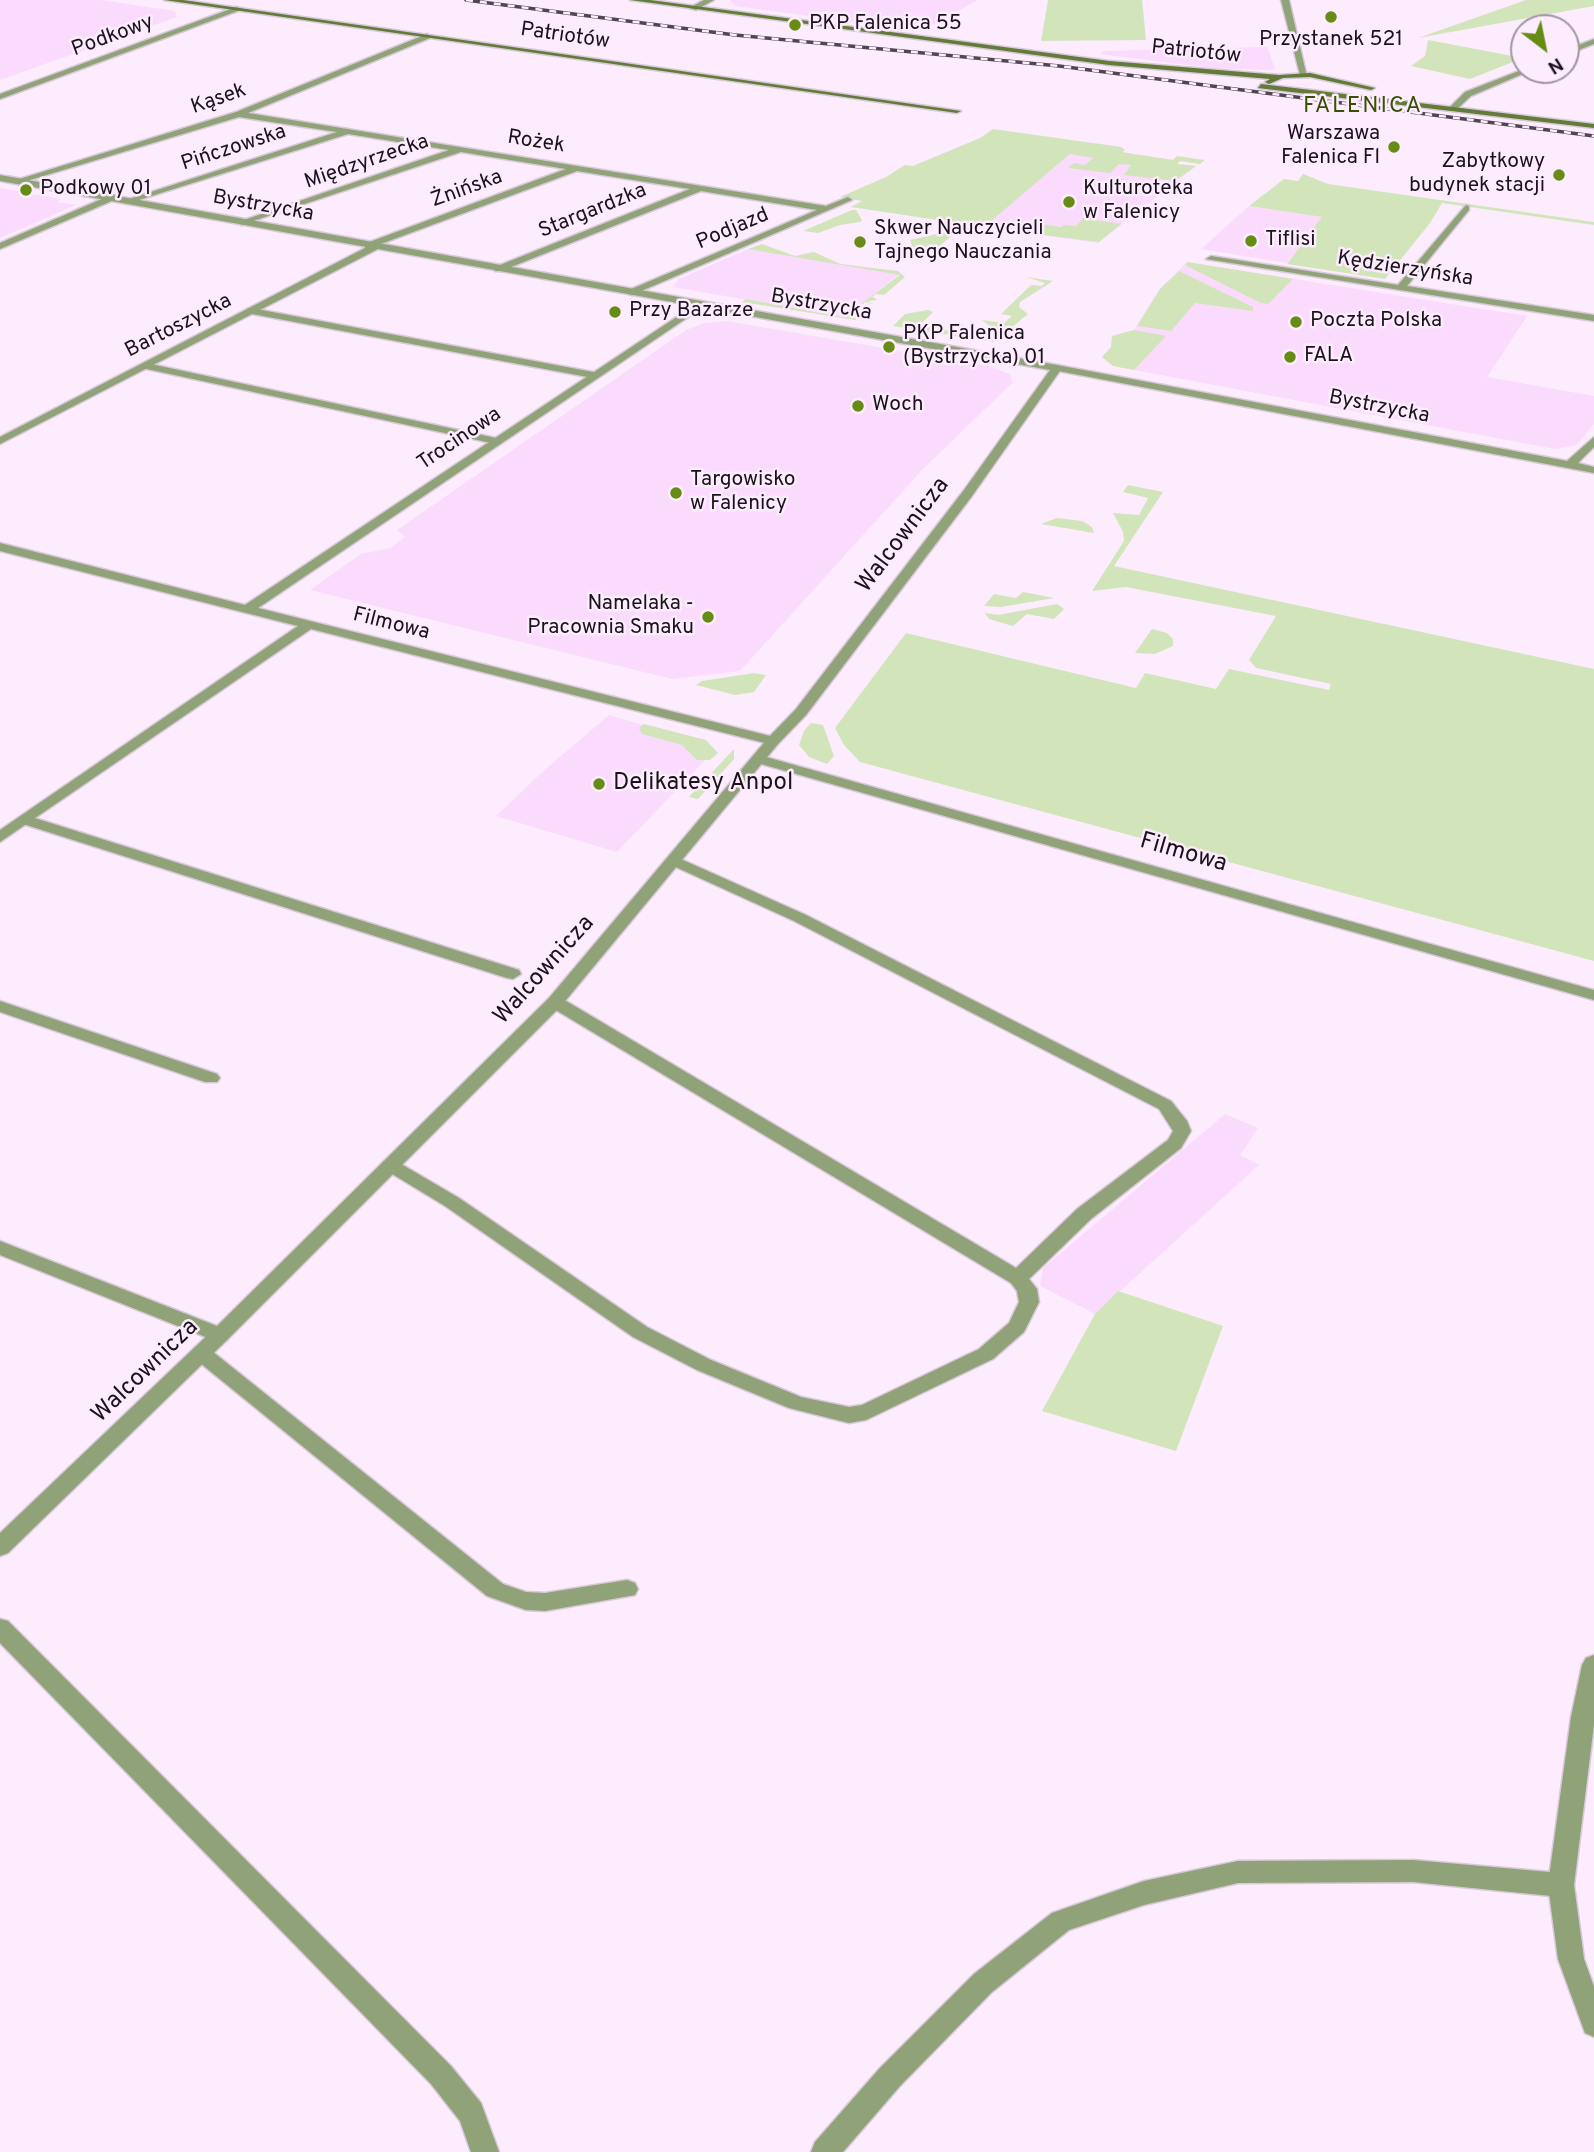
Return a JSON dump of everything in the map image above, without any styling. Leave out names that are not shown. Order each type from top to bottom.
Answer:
[{"type":"main road","name":"Patriotów","points":[[168,0],[957,111]]},
{"type":"main road","name":"Patriotów","points":[[634,0],[1109,63],[1244,84]]},
{"type":"main road","name":"Patriotów","points":[[1109,63],[1279,77],[1304,75],[1338,81]]},
{"type":"main road","points":[[1271,88],[1269,82],[1279,77]]},
{"type":"main road","points":[[1338,81],[1453,106],[1594,126]]},
{"type":"main road","points":[[1333,94],[1345,88],[1338,81]]},
{"type":"main road","name":"Patriotów","points":[[1257,86],[1333,94]]},
{"type":"main road","points":[[1333,94],[1453,106]]},
{"type":"street","points":[[692,8],[710,0]]},
{"type":"street","points":[[1285,0],[1304,75]]},
{"type":"street","name":"Podkowy","points":[[0,97],[239,9]]},
{"type":"street","name":"Kąsek","points":[[17,181],[239,114],[427,36]]},
{"type":"street","points":[[1453,106],[1468,94],[1510,77]]},
{"type":"street","name":"Rożek","points":[[239,114],[828,209]]},
{"type":"street","name":"Pińczowska","points":[[129,202],[350,131]]},
{"type":"street","name":"Międzyrzecka","points":[[244,223],[462,149]]},
{"type":"street","name":"Żnińska","points":[[371,246],[579,167]]},
{"type":"street","name":"Bystrzycka","points":[[0,178],[1057,368],[1594,470]]},
{"type":"street","name":"Stargardzka","points":[[498,269],[701,188]]},
{"type":"street","points":[[0,246],[111,198]]},
{"type":"street","name":"Podjazd","points":[[632,292],[848,200]]},
{"type":"street","points":[[1400,289],[1466,208]]},
{"type":"street","name":"Bartoszycka","points":[[0,441],[371,246]]},
{"type":"street","name":"Kędzierzyńska","points":[[1211,259],[1594,318]]},
{"type":"street","name":"Trocinowa","points":[[246,610],[698,305]]},
{"type":"street","points":[[251,311],[593,375]]},
{"type":"street","points":[[146,366],[496,441]]},
{"type":"street","name":"Walcownicza","points":[[0,1547],[220,1335],[555,1002],[773,741],[801,712],[1042,393],[1057,368]]},
{"type":"street","points":[[1569,466],[1594,440]]},
{"type":"street","name":"Filmowa","points":[[0,547],[773,741]]},
{"type":"street","points":[[0,837],[307,626]]},
{"type":"street","name":"Filmowa","points":[[759,759],[1594,995]]},
{"type":"street","points":[[25,820],[513,974]]},
{"type":"street","points":[[674,861],[800,918],[1165,1105],[1178,1121],[1182,1132],[1175,1144],[1084,1214],[1018,1278]]},
{"type":"street","points":[[390,1165],[452,1202],[640,1332],[704,1365],[796,1403],[824,1411],[849,1415],[866,1412],[986,1354],[1017,1327],[1029,1302],[1027,1289],[1018,1278],[555,1002]]},
{"type":"street","points":[[0,1006],[211,1078]]},
{"type":"street","points":[[0,1248],[220,1335]]},
{"type":"street","points":[[201,1353],[495,1590],[526,1601],[545,1602],[626,1590]]},
{"type":"street","points":[[0,1628],[441,2075],[471,2113],[485,2152]]},
{"type":"street","points":[[1594,1665],[1583,1717],[1561,1885],[1571,1959],[1594,2024]]},
{"type":"street","points":[[831,2150],[890,2077],[983,1983],[1060,1921],[1144,1893],[1238,1872],[1413,1871],[1561,1885]]},
{"type":"shaded area","points":[[0,0],[100,0],[175,11],[177,17],[0,80]]},
{"type":"shaded area","points":[[729,0],[978,0],[923,31],[735,6]]},
{"type":"shaded area","points":[[1267,47],[1275,69],[1212,68],[1100,54],[1104,51]]},
{"type":"shaded area","points":[[1085,142],[1121,147],[1125,150],[1122,152],[1196,166],[1098,243],[1004,230],[1008,225],[989,221]]},
{"type":"shaded area","points":[[0,188],[61,199],[57,202],[76,205],[0,238]]},
{"type":"shaded area","points":[[1249,206],[1323,217],[1287,263],[1201,249]]},
{"type":"shaded area","points":[[748,249],[900,274],[844,317],[673,287],[679,279]]},
{"type":"shaded area","points":[[1187,262],[1527,316],[1487,377],[1594,396],[1594,424],[1577,445],[1555,449],[1113,366],[1102,357],[1111,347],[1112,336],[1134,330],[1160,289]]},
{"type":"shaded area","name":"Targowisko w Falenicy","points":[[727,321],[988,366],[1010,374],[1012,383],[922,470],[740,671],[672,679],[310,590],[361,554],[390,548],[405,537],[397,530],[686,330],[704,323]]},
{"type":"shaded area","points":[[609,715],[643,725],[640,729],[688,741],[705,760],[617,852],[496,816],[541,773]]},
{"type":"shaded area","points":[[1225,1114],[1258,1128],[1240,1155],[1259,1165],[1095,1314],[1040,1286],[1043,1268]]},
{"type":"green space","points":[[1048,0],[1142,0],[1146,40],[1041,41]]},
{"type":"green space","points":[[1526,0],[1594,0],[1594,6],[1550,14],[1510,14],[1510,21],[1418,38]]},
{"type":"green space","points":[[1428,40],[1510,56],[1510,63],[1470,79],[1411,66],[1425,56]]},
{"type":"green space","points":[[993,129],[1121,147],[1125,150],[1122,152],[1173,160],[1177,156],[1205,160],[1200,164],[1180,161],[1177,164],[1196,166],[1175,181],[1124,175],[1131,165],[1119,164],[1110,173],[1068,168],[1074,163],[1085,165],[1093,158],[1070,154],[984,227],[851,207],[862,201],[840,197],[886,177],[905,165],[913,166],[980,138]]},
{"type":"green space","points":[[1303,174],[1328,184],[1594,222],[1594,225],[1442,203],[1430,223],[1385,279],[1287,264],[1322,217],[1249,206],[1284,179],[1298,181]]},
{"type":"green space","points":[[856,210],[862,220],[860,222],[840,225],[818,233],[803,231]]},
{"type":"green space","points":[[1083,218],[1121,224],[1099,242],[1004,230],[1013,220],[1061,227],[1076,226]]},
{"type":"green space","points":[[959,229],[934,251],[912,247],[910,240]]},
{"type":"green space","points":[[762,244],[795,256],[814,252],[840,264],[898,271],[905,277],[884,295],[876,294],[872,297],[878,300],[867,301],[874,304],[865,302],[854,312],[862,314],[855,320],[742,302],[746,299],[843,317],[900,275],[748,249]]},
{"type":"green space","points":[[1187,262],[1293,279],[1268,304],[1261,303],[1185,265]]},
{"type":"green space","points":[[1179,271],[1253,307],[1253,311],[1195,303],[1171,331],[1137,326],[1160,289]]},
{"type":"green space","points":[[1026,277],[1053,281],[1020,302],[1019,307],[1028,314],[994,342],[893,326],[905,314],[928,310],[933,312],[919,326],[952,331],[960,323],[971,331],[992,328],[982,320],[1004,323],[1012,316],[1001,314],[1031,285],[1042,286],[1045,283]]},
{"type":"green space","points":[[1134,330],[1166,336],[1134,370],[1113,366],[1102,357],[1111,347],[1112,336]]},
{"type":"green space","points":[[1128,485],[1163,492],[1114,566],[1594,669],[1594,961],[860,762],[844,745],[835,728],[906,633],[1136,688],[1145,673],[1216,689],[1229,669],[1329,690],[1331,684],[1256,668],[1249,660],[1276,616],[1126,587],[1092,591],[1124,541],[1123,532],[1113,513],[1139,515],[1148,498],[1123,492]]},
{"type":"green space","points":[[1057,518],[1082,521],[1092,527],[1094,533],[1041,524]]},
{"type":"green space","points":[[1023,592],[1054,598],[1001,607],[984,606],[994,594],[1016,598]]},
{"type":"green space","points":[[1057,604],[1064,609],[1054,619],[1027,614],[1013,626],[989,619],[985,613],[998,615]]},
{"type":"green space","points":[[1152,629],[1167,633],[1173,639],[1173,646],[1155,654],[1135,653]]},
{"type":"green space","points":[[754,673],[766,675],[754,692],[735,695],[696,685],[702,681]]},
{"type":"green space","points":[[811,723],[823,725],[834,756],[827,764],[809,757],[799,745],[804,731]]},
{"type":"green space","points":[[644,724],[706,740],[718,753],[710,760],[697,760],[682,745],[642,734],[639,728]]},
{"type":"green space","points":[[734,749],[734,759],[698,799],[689,797]]},
{"type":"green space","points":[[1118,1291],[1223,1326],[1176,1451],[1042,1411],[1095,1314]]},
{"type":"railway","points":[[466,0],[735,35],[1059,66],[1594,136]]},
{"type":"place","name":"Przystanek 521","points":[[1331,17]]},
{"type":"place","name":"PKP Falenica 55","points":[[795,25]]},
{"type":"place","name":"Warszawa Falenica Fl","points":[[1394,147]]},
{"type":"place","name":"Zabytkowy budynek stacji","points":[[1559,175]]},
{"type":"place","name":"Podkowy 01","points":[[26,190]]},
{"type":"place","name":"Kulturoteka w Falenicy","points":[[1069,202]]},
{"type":"place","name":"Tiflisi","points":[[1251,241]]},
{"type":"place","name":"Skwer Nauczycieli Tajnego Nauczania","points":[[860,242]]},
{"type":"place","name":"Przy Bazarze","points":[[615,312]]},
{"type":"place","name":"Poczta Polska","points":[[1296,322]]},
{"type":"place","name":"PKP Falenica (Bystrzycka) 01","points":[[889,347]]},
{"type":"place","name":"FALA","points":[[1290,357]]},
{"type":"place","name":"Woch","points":[[858,406]]},
{"type":"place","name":"Targowisko w Falenicy","points":[[676,493]]},
{"type":"place","name":"Namelaka - Pracownia Smaku","points":[[708,617]]},
{"type":"place","name":"Delikatesy Anpol","points":[[599,784]]},
{"type":"district","name":"FALENICA","points":[[1363,107]]}]
